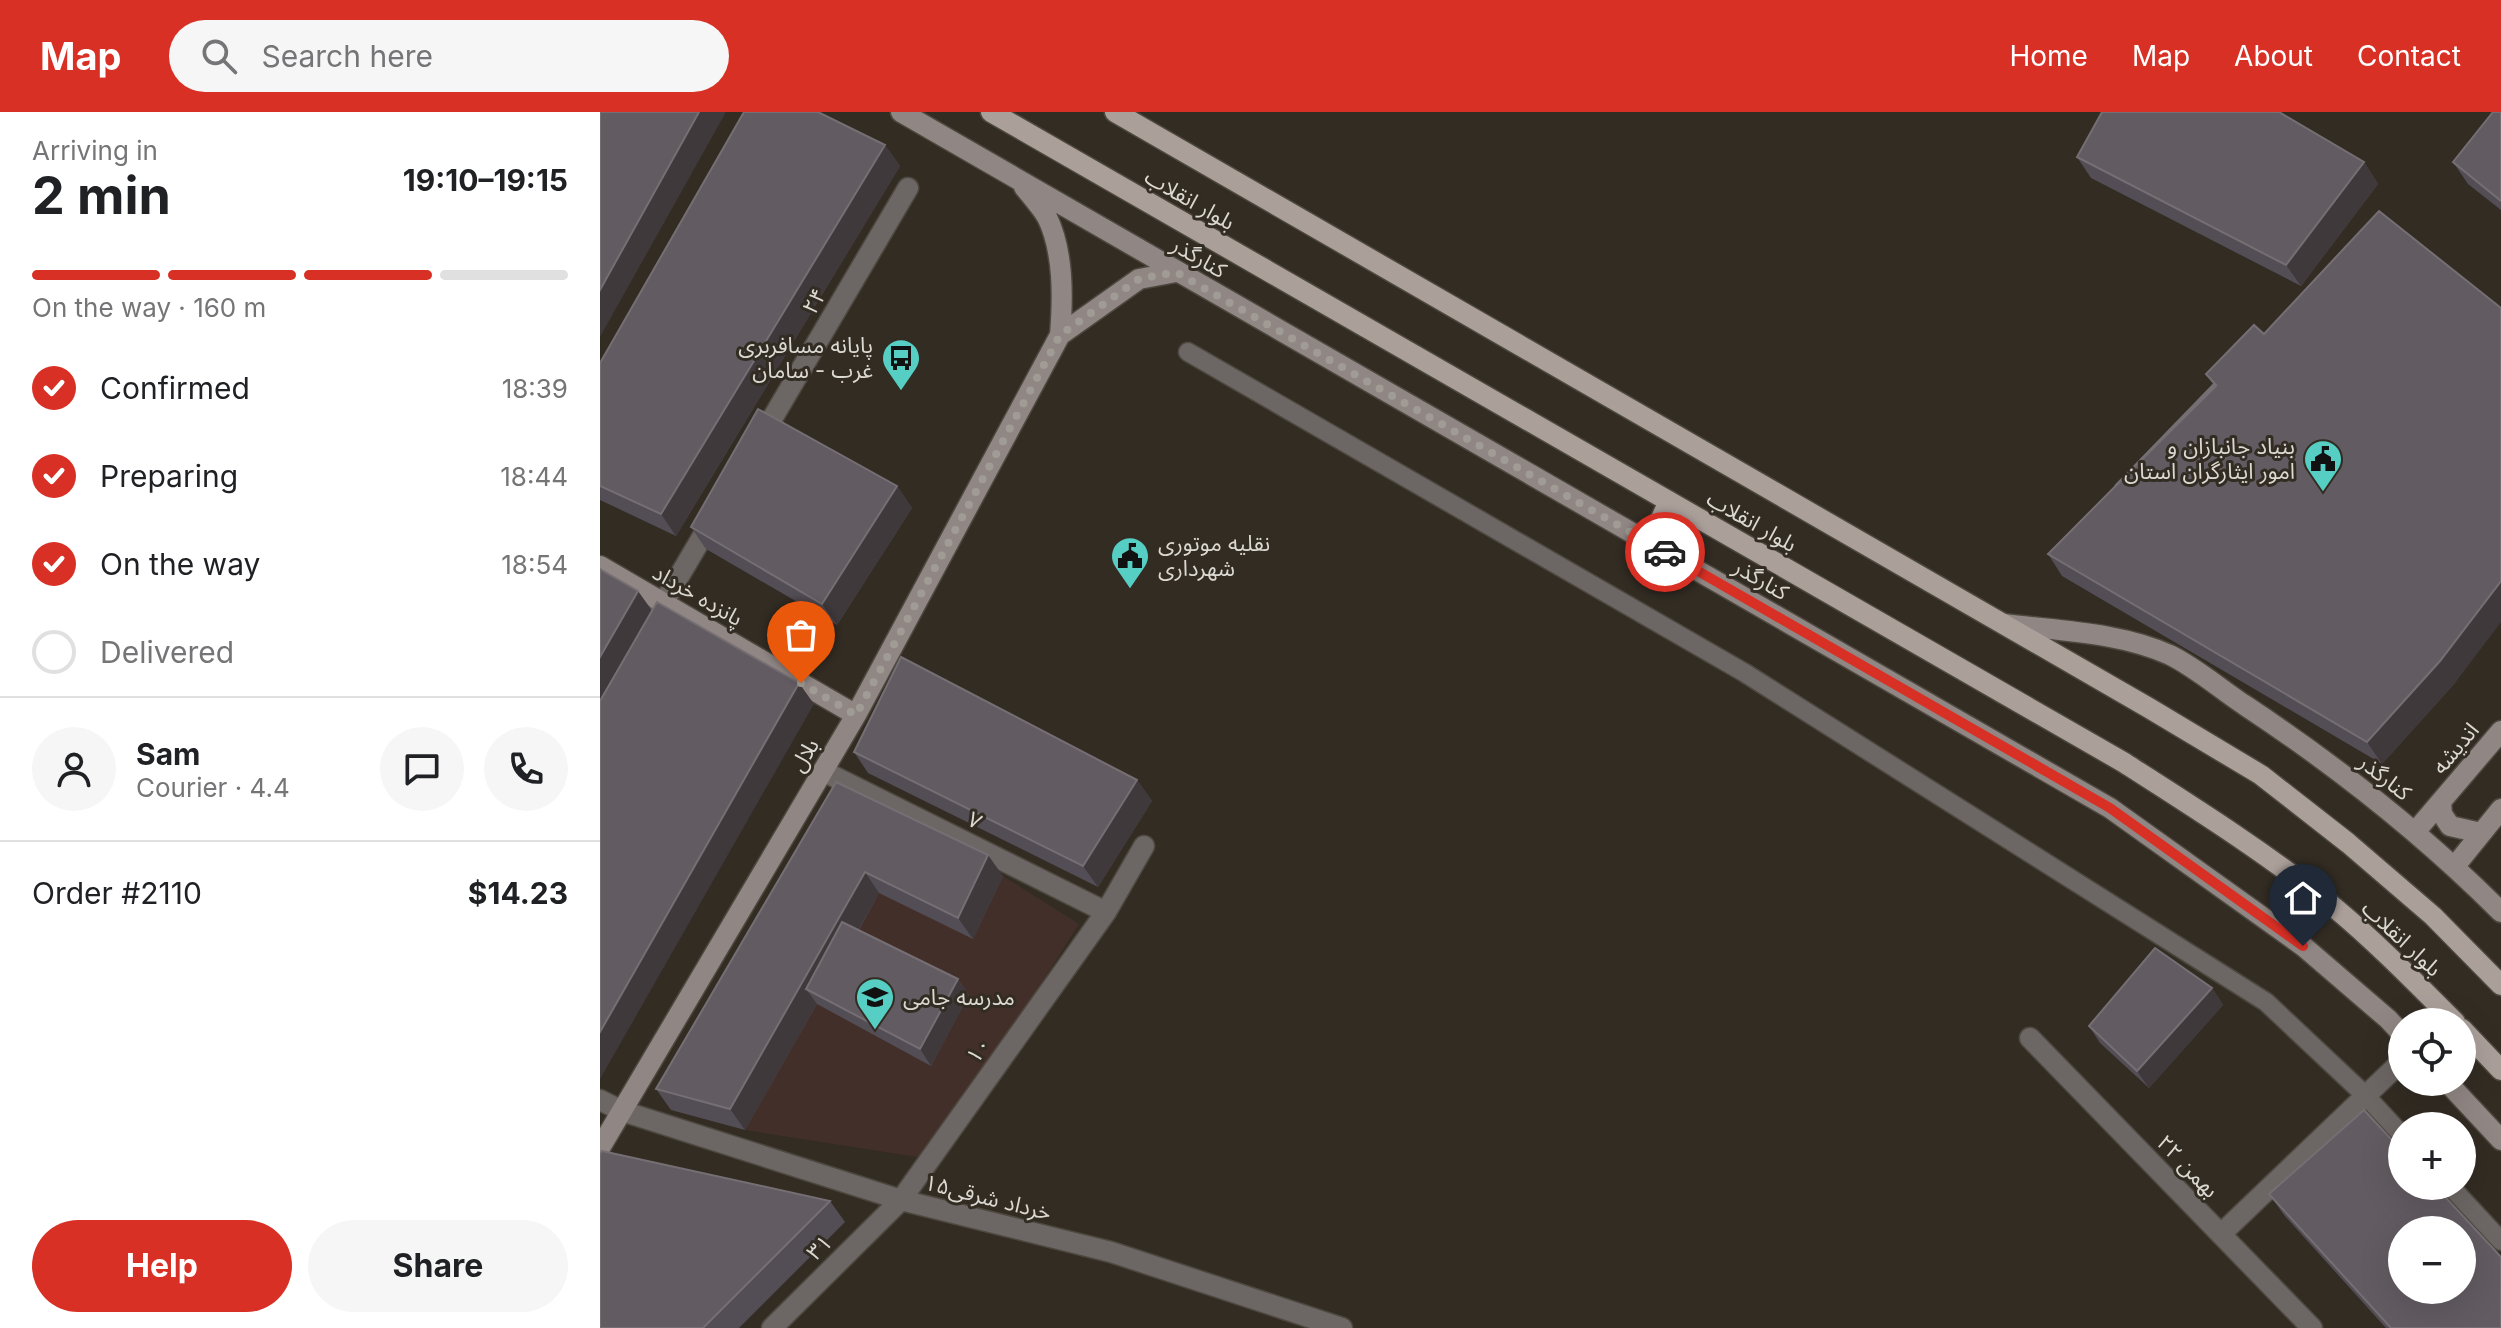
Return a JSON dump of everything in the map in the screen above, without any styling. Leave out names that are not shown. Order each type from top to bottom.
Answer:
[{"type":"main road","name":"کنارگذر","points":[[901,112],[2110,808],[2303,946],[2388,1019]]},
{"type":"main road","name":"بلوار انقلاب","points":[[991,112],[2123,762],[2240,838],[2335,908],[2441,1008]]},
{"type":"main road","name":"بلوار انقلاب","points":[[1115,112],[2261,775],[2348,843],[2433,916],[2501,985]]},
{"type":"main road","points":[[1019,180],[1046,216],[1056,242],[1062,305],[1060,335]]},
{"type":"main road","points":[[1060,335],[1139,279],[1176,272]]},
{"type":"main road","name":"بلال","points":[[600,1148],[856,715],[1060,335]]},
{"type":"main road","points":[[1650,543],[1669,501]]},
{"type":"main road","name":"پانزده خرداد","points":[[600,566],[856,715]]},
{"type":"main road","name":"کنارگذر","points":[[2004,624],[2120,639],[2171,656],[2280,728],[2366,791],[2455,866],[2501,912]]},
{"type":"main road","name":"اندیشه","points":[[2415,832],[2501,731]]},
{"type":"main road","points":[[2441,802],[2442,814],[2450,826],[2481,833]]},
{"type":"main road","points":[[2455,866],[2501,809]]},
{"type":"main road","points":[[2476,1044],[2501,1070]]},
{"type":"main road","points":[[2460,1096],[2501,1140]]},
{"type":"street","name":"۲۴","points":[[750,456],[908,188]]},
{"type":"street","points":[[648,630],[727,496]]},
{"type":"street","name":"۷","points":[[823,771],[1106,912]]},
{"type":"street","name":"۱۰","points":[[901,1200],[1106,912],[1144,846]]},
{"type":"street","name":"۲۲ بهمن","points":[[2030,1038],[2312,1328]]},
{"type":"street","points":[[2221,1234],[2388,1075]]},
{"type":"street","name":"۱۵خرداد شرقی","points":[[600,1100],[622,1111],[901,1200],[1111,1252],[1342,1328]]},
{"type":"street","name":"۳۱","points":[[772,1328],[901,1200]]},
{"type":"lane","points":[[1188,352],[1745,673],[2266,1002],[2388,1120]]},
{"type":"lane","points":[[2463,1200],[2501,1241]]},
{"type":"shaded area","points":[[1003,876],[1079,924],[930,1159],[745,1130],[879,893]]},
{"type":"building","points":[[600,112],[699,112],[600,290]]},
{"type":"building","points":[[744,112],[818,112],[885,145],[661,514],[600,486],[600,363]]},
{"type":"building","points":[[2102,112],[2279,112],[2364,162],[2286,265],[2077,157]]},
{"type":"building","points":[[2493,112],[2501,112],[2501,201],[2453,162]]},
{"type":"building","name":"بنیاد جانبازان و امور ایثارگران استان","points":[[2379,211],[2501,308],[2501,581],[2440,661],[2367,742],[2048,554],[2216,385],[2206,374],[2254,325],[2264,334]]},
{"type":"building","points":[[2214,384],[2216,386],[2115,486]]},
{"type":"building","points":[[758,409],[897,486],[822,604],[691,527]]},
{"type":"building","points":[[600,569],[638,591],[600,657]]},
{"type":"building","points":[[657,602],[799,683],[600,1032],[600,701]]},
{"type":"building","points":[[901,657],[1137,780],[1083,866],[854,752]]},
{"type":"building","points":[[836,782],[988,855],[958,918],[865,872],[730,1109],[656,1089]]},
{"type":"building","points":[[842,922],[958,979],[920,1049],[806,989]]},
{"type":"building","points":[[2155,948],[2212,988],[2137,1071],[2089,1026]]},
{"type":"building","points":[[2364,1110],[2388,1136],[2388,1200],[2448,1200],[2463,1216],[2388,1216],[2388,1304],[2476,1304],[2476,1230],[2501,1257],[2501,1328],[2391,1328],[2269,1194]]},
{"type":"building","points":[[602,1151],[830,1201],[703,1328],[600,1328]]},
{"type":"way so far","points":[[801,683],[856,715],[1060,335],[1139,279],[1176,272],[1665,552]]},
{"type":"place","name":"پایانه مسافربری غرب - سامان","points":[[901,392]]},
{"type":"place","name":"بنیاد جانبازان و امور ایثارگران استان","points":[[2323,493]]},
{"type":"place","name":"نقلیه موتوری شهرداری","points":[[1130,590]]},
{"type":"place","name":"مدرسه جامی","points":[[875,1031]]},
{"type":"route","points":[[1665,552],[2110,808],[2303,946]]}]
